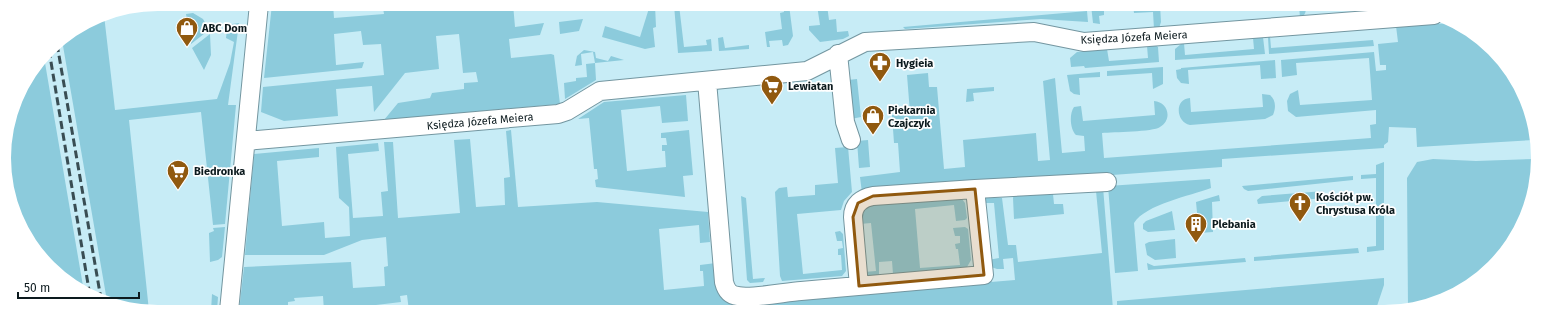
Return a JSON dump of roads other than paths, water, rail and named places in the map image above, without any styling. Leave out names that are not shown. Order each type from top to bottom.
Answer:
[{"type":"street","points":[[230,305],[258,11]]},
{"type":"street","name":"Księdza Józefa Meiera","points":[[246,141],[558,114],[567,112],[600,91],[807,71],[838,54],[865,42],[1036,32],[1084,42],[1422,16]]},
{"type":"street","points":[[838,54],[845,122],[851,140]]},
{"type":"street","points":[[707,81],[724,282],[728,291],[734,295],[743,296],[984,275],[975,189]]},
{"type":"street","points":[[859,286],[853,213],[856,205],[861,200],[874,196],[1107,182]]},
{"type":"railway","points":[[58,50],[100,293]]},
{"type":"railway","points":[[50,58],[89,288]]},
{"type":"place","name":"ABC Dom","points":[[187,48]]},
{"type":"place","name":"Hygieia","points":[[880,82]]},
{"type":"place","name":"Lewiatan","points":[[772,106]]},
{"type":"place","name":"Piekarnia Czajczyk","points":[[873,136]]},
{"type":"place","name":"Biedronka","points":[[178,190]]},
{"type":"place","name":"Kościół pw. Chrystusa Króla","points":[[1300,222]]},
{"type":"place","name":"Plebania","points":[[1196,244]]}]
